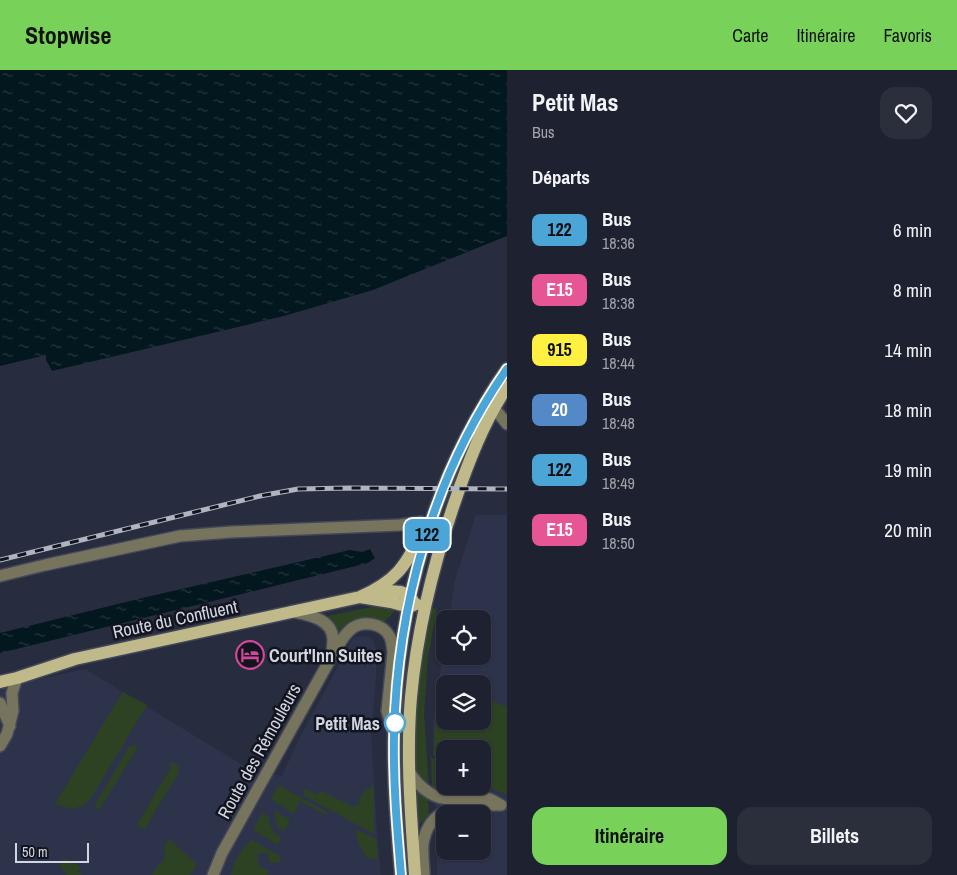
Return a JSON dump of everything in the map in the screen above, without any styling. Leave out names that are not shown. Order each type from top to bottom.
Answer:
[{"type":"main road","points":[[400,875],[396,819],[394,735],[399,670],[411,603],[412,585],[433,517],[455,459],[480,412],[507,369]]},
{"type":"main road","points":[[416,875],[412,825],[410,724],[411,697],[423,612],[444,532],[467,465],[493,409],[507,387]]},
{"type":"main road","points":[[360,597],[376,590],[399,571],[433,517]]},
{"type":"main road","points":[[376,590],[401,592],[411,603],[416,617],[408,662],[411,697]]},
{"type":"main road","points":[[360,597],[411,603],[421,600],[429,590]]},
{"type":"main road","name":"Route du Confluent","points":[[0,682],[75,659],[360,597]]},
{"type":"street","points":[[493,409],[507,424]]},
{"type":"street","points":[[0,576],[180,536],[400,525],[421,522]]},
{"type":"street","points":[[294,612],[321,620],[328,627],[333,637],[332,656]]},
{"type":"street","name":"Route des Rémouleurs","points":[[213,875],[222,853],[332,656],[350,630],[362,624],[377,625],[385,630],[392,644],[386,711],[394,735]]},
{"type":"street","points":[[0,746],[13,711],[12,693],[18,678]]},
{"type":"street","points":[[0,703],[6,731]]},
{"type":"street","points":[[410,773],[421,788],[436,796],[452,799],[472,795],[488,798],[504,806]]},
{"type":"street","points":[[424,875],[423,845],[426,830],[432,820],[443,812],[465,805],[504,806]]},
{"type":"street","points":[[219,863],[219,875]]},
{"type":"shaded area","points":[[476,515],[507,515],[507,875],[437,875],[437,860],[491,860],[491,805],[436,805],[436,836],[433,721],[436,701],[436,730],[491,730],[491,675],[440,675],[441,665],[491,665],[491,610],[450,610],[455,580]]},
{"type":"shaded area","points":[[369,637],[374,642],[376,650],[376,678],[371,733],[381,875],[0,875],[0,688],[85,669],[254,772],[282,776],[298,741],[353,638]]},
{"type":"green space","points":[[376,606],[392,608],[394,612],[383,623],[368,618],[357,621],[339,641],[326,620],[327,616]]},
{"type":"green space","points":[[430,608],[437,609],[428,656],[424,714],[429,788],[425,788],[416,768],[416,717],[419,677]]},
{"type":"green space","points":[[123,692],[147,705],[94,793],[85,805],[72,809],[55,804]]},
{"type":"green space","points":[[491,701],[507,707],[507,795],[491,788],[491,740],[436,740],[436,758],[433,755],[436,706],[436,730],[491,730]]},
{"type":"green space","points":[[400,703],[406,703],[412,875],[405,875],[399,763]]},
{"type":"green space","points":[[135,745],[138,747],[100,809],[95,808],[96,803],[129,747]]},
{"type":"green space","points":[[431,757],[436,762],[436,791],[432,790]]},
{"type":"green space","points":[[168,763],[173,763],[179,767],[178,774],[144,830],[137,825],[171,767]]},
{"type":"green space","points":[[278,785],[327,812],[326,815],[300,801],[294,814],[271,799]]},
{"type":"green space","points":[[374,786],[374,834],[303,795],[305,789],[317,795],[321,791],[354,807],[359,804],[363,793]]},
{"type":"green space","points":[[417,790],[428,799],[429,815],[419,825],[417,824]]},
{"type":"green space","points":[[276,812],[290,819],[285,831],[278,827],[274,813]]},
{"type":"green space","points":[[262,813],[267,815],[273,832],[281,838],[278,845],[253,830]]},
{"type":"green space","points":[[358,830],[376,839],[378,859],[365,857],[365,851],[361,849],[356,835]]},
{"type":"green space","points":[[169,839],[197,864],[190,875],[152,875],[158,865],[164,860],[165,845]]},
{"type":"green space","points":[[252,840],[280,856],[281,862],[270,863],[267,852],[257,854],[259,866],[269,871],[267,875],[231,875],[238,856]]},
{"type":"green space","points":[[64,858],[81,867],[78,872],[82,875],[66,875],[67,873],[61,869],[60,865]]},
{"type":"water","points":[[0,70],[507,70],[507,236],[373,290],[284,316],[52,371],[46,360],[46,355],[0,366]]},
{"type":"water","points":[[370,549],[375,558],[368,563],[0,653],[0,633],[350,550],[362,552]]},
{"type":"railway","points":[[0,560],[260,496],[298,489],[507,489]]},
{"type":"bus line","name":"122","points":[[401,875],[396,819],[394,735],[400,661],[412,585],[433,517],[455,459],[480,412],[507,369]]},
{"type":"place","name":"Court'Inn Suites","points":[[250,655]]},
{"type":"place","name":"Petit Mas","points":[[395,723]]}]
